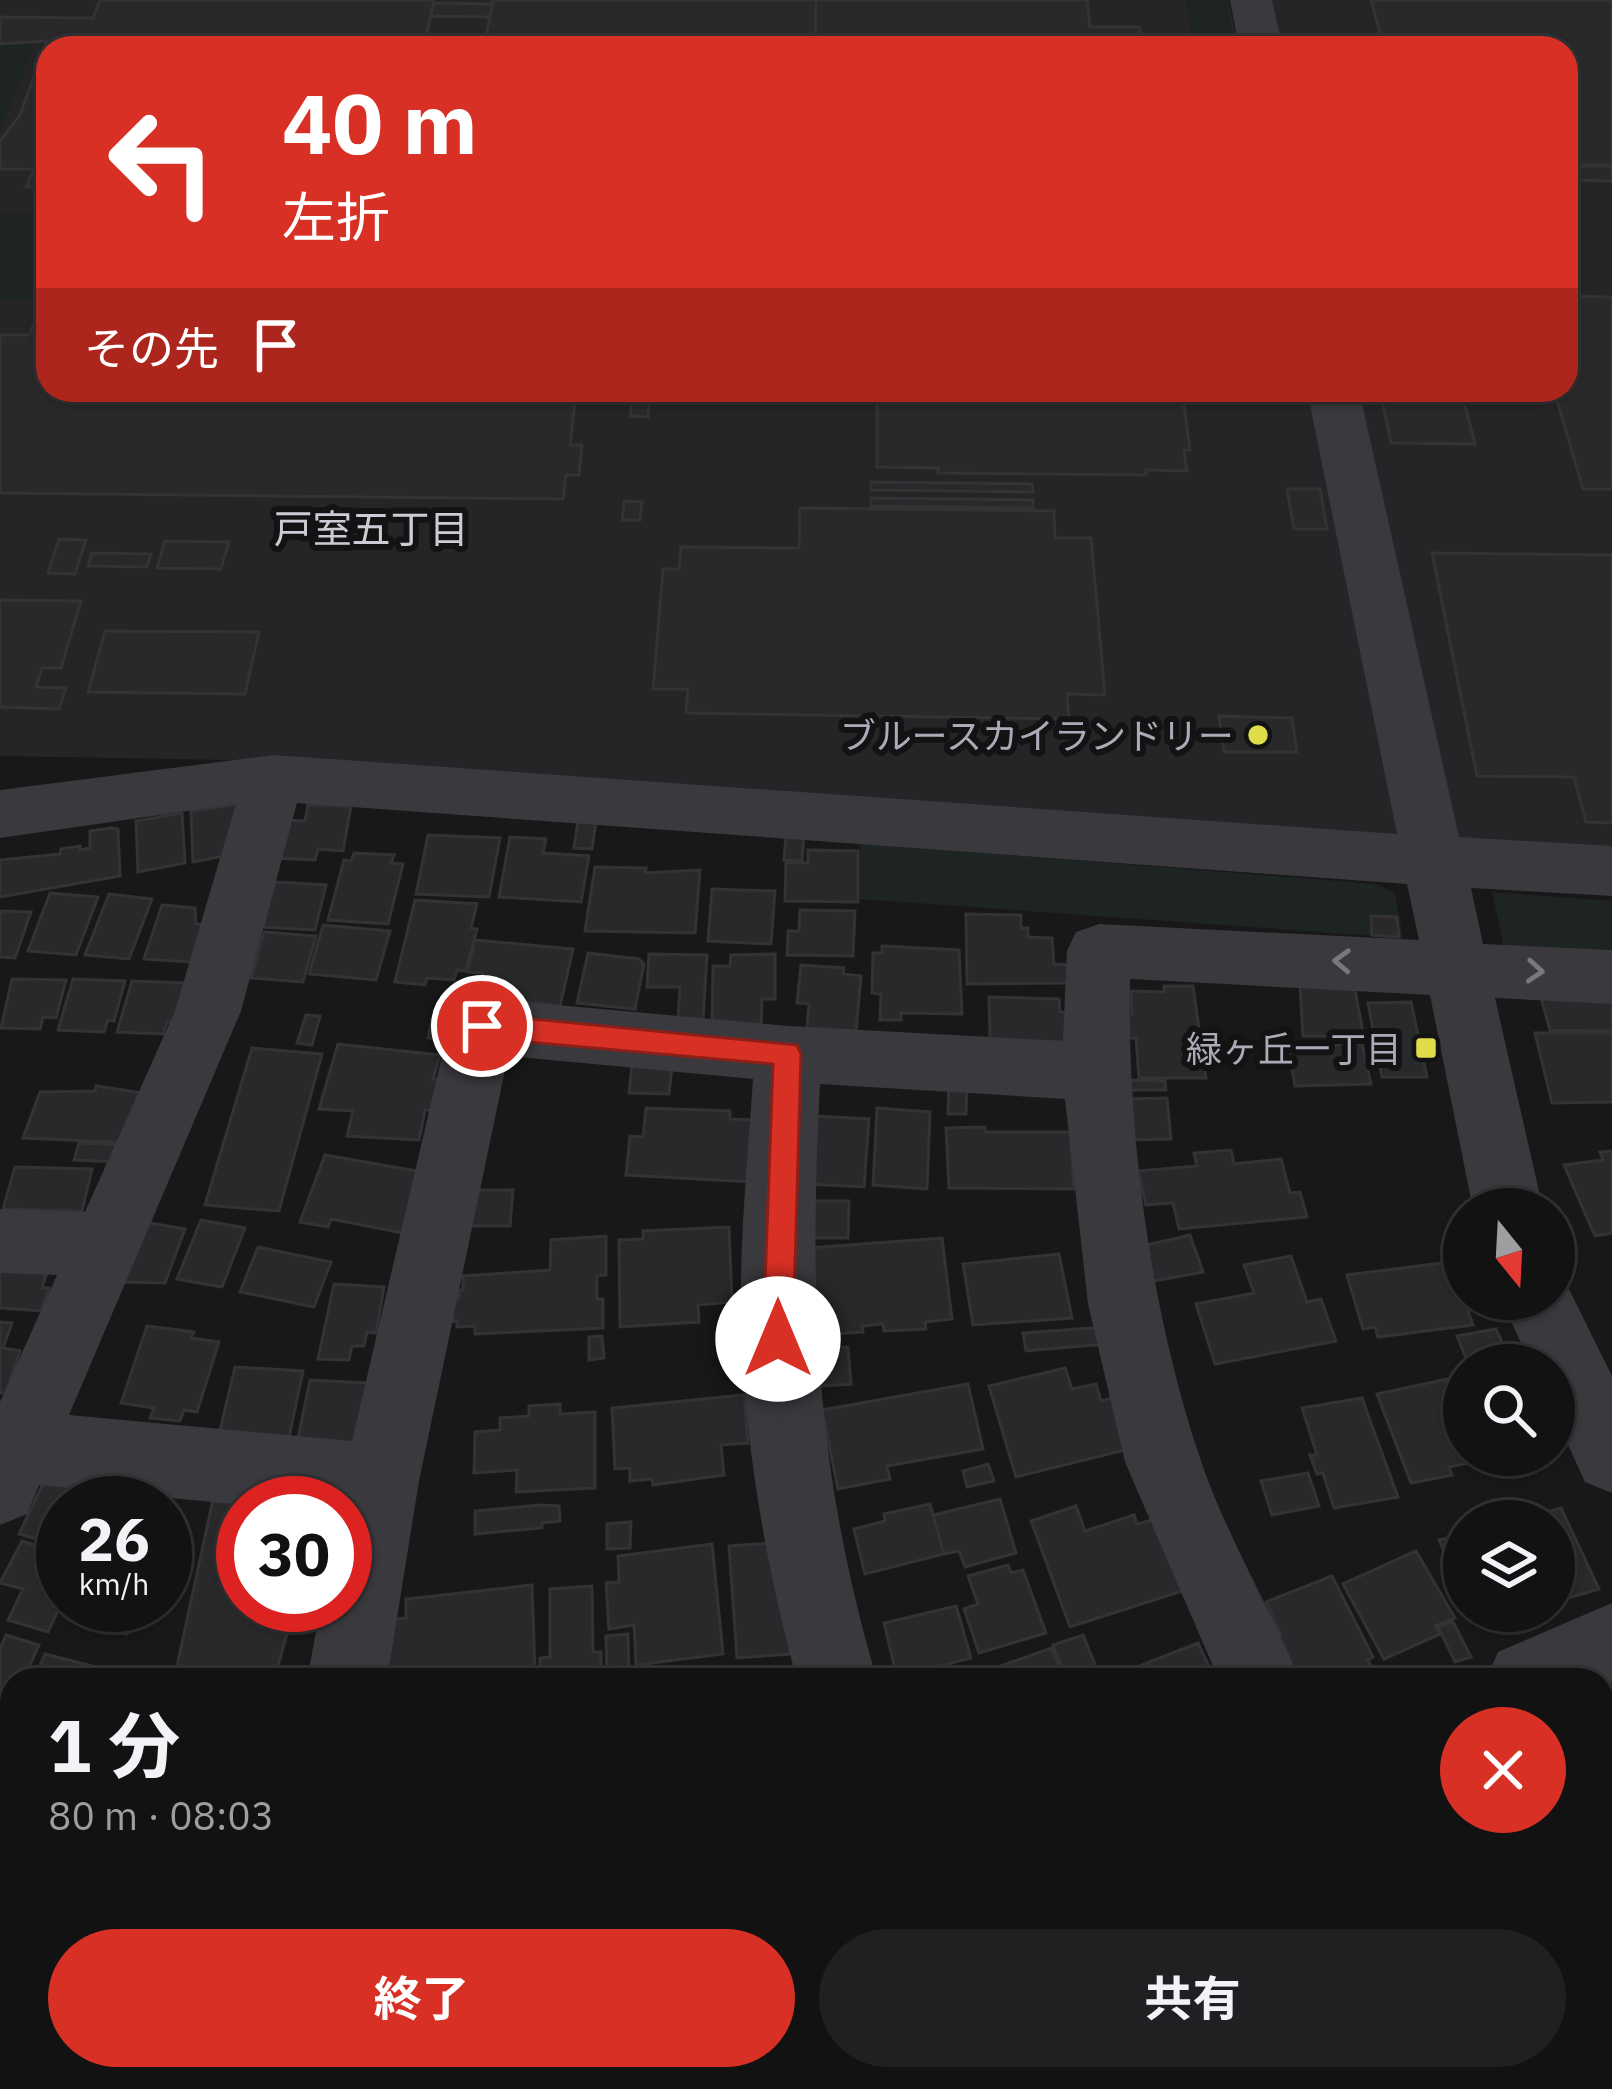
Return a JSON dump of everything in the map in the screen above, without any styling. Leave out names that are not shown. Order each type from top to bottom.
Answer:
[{"type":"street","points":[[1250,0],[1258,36]]},
{"type":"street","points":[[1336,402],[1504,1188]]},
{"type":"street","points":[[274,778],[208,1011],[9,1467],[381,1481]]},
{"type":"street","points":[[0,814],[221,780],[274,778],[1167,845],[1612,871]]},
{"type":"street","points":[[1254,1668],[1163,1462],[1124,1304],[1095,1072],[1099,951],[1612,976]]},
{"type":"street","points":[[349,1668],[381,1481],[482,1026],[788,1054],[1095,1072]]},
{"type":"street","points":[[788,1054],[777,1304],[779,1375],[821,1668]]},
{"type":"street","points":[[0,1241],[106,1245]]},
{"type":"street","points":[[1547,1320],[1612,1456]]},
{"type":"street","points":[[1554,1668],[1612,1643]]},
{"type":"shaded area","points":[[0,0],[1229,0],[1236,36],[36,36],[36,402],[1578,402],[1578,36],[1264,36],[1259,0],[1612,0],[1612,860],[277,761],[0,756]]},
{"type":"shaded area","points":[[1186,0],[1227,0],[1232,36],[1192,36]]},
{"type":"shaded area","points":[[0,40],[36,41],[36,43],[0,130]]},
{"type":"shaded area","points":[[0,214],[36,214],[36,299],[0,299]]},
{"type":"shaded area","points":[[860,843],[1376,884],[1395,893],[1403,938],[860,899]]},
{"type":"shaded area","points":[[1492,892],[1612,901],[1612,957],[1504,948]]},
{"type":"building","points":[[100,0],[434,0],[426,36],[36,36],[36,42],[0,44],[0,17],[93,18]]},
{"type":"building","points":[[493,0],[816,0],[815,36],[486,36]]},
{"type":"building","points":[[816,0],[1087,0],[1090,27],[1140,27],[1141,36],[815,36]]},
{"type":"building","points":[[1371,0],[1612,0],[1612,165],[1578,165],[1578,36],[1381,36]]},
{"type":"building","points":[[434,3],[492,4],[490,17],[431,16]]},
{"type":"building","points":[[36,71],[36,187],[26,187],[34,169],[0,169],[0,141],[20,115]]},
{"type":"building","points":[[1578,166],[1612,166],[1612,181],[1578,180]]},
{"type":"building","points":[[1578,296],[1612,297],[1612,489],[1583,489],[1558,402],[1578,402]]},
{"type":"building","points":[[36,321],[36,402],[575,402],[570,445],[582,445],[579,475],[566,475],[563,499],[0,493],[0,335],[29,335]]},
{"type":"building","points":[[632,402],[649,402],[648,417],[630,416]]},
{"type":"building","points":[[877,402],[1184,402],[1190,450],[1184,450],[1187,471],[1146,470],[1146,475],[938,473],[938,468],[877,467]]},
{"type":"building","points":[[1382,402],[1464,402],[1475,444],[1391,443]]},
{"type":"building","points":[[871,482],[1032,484],[1033,492],[871,490]]},
{"type":"building","points":[[1287,489],[1320,489],[1327,529],[1294,529]]},
{"type":"building","points":[[871,498],[1033,500],[1033,508],[871,506]]},
{"type":"building","points":[[624,501],[642,502],[640,520],[622,520]]},
{"type":"building","points":[[800,508],[1054,511],[1055,538],[1091,538],[1105,695],[1067,694],[1069,719],[686,713],[688,689],[653,689],[663,569],[679,569],[681,547],[799,548]]},
{"type":"building","points":[[59,539],[86,540],[75,574],[48,573]]},
{"type":"building","points":[[165,541],[229,542],[221,569],[157,568]]},
{"type":"building","points":[[92,553],[151,554],[147,567],[88,566]]},
{"type":"building","points":[[1432,553],[1612,555],[1612,823],[1586,822],[1574,777],[1477,776]]},
{"type":"building","points":[[0,600],[81,601],[61,668],[42,668],[36,687],[66,688],[59,709],[0,707]]},
{"type":"building","points":[[105,631],[259,632],[245,694],[88,692]]},
{"type":"building","name":"ブルースカイランドリー","points":[[1219,716],[1292,718],[1297,752],[1224,752]]},
{"type":"building","points":[[239,804],[235,854],[193,862],[191,811]]},
{"type":"building","points":[[308,805],[351,806],[343,851],[318,849],[315,860],[273,858],[288,820],[305,821]]},
{"type":"building","points":[[182,813],[185,863],[138,872],[136,821]]},
{"type":"building","points":[[578,821],[596,821],[592,849],[574,848]]},
{"type":"building","points":[[118,829],[120,876],[0,897],[0,860],[90,848],[90,831]]},
{"type":"building","points":[[428,835],[500,838],[489,897],[416,894]]},
{"type":"building","points":[[786,835],[804,836],[802,861],[784,860]]},
{"type":"building","points":[[510,837],[546,839],[543,853],[589,856],[581,902],[499,897]]},
{"type":"building","points":[[808,850],[858,851],[858,902],[785,901],[786,863],[808,863]]},
{"type":"building","points":[[354,853],[394,855],[391,863],[403,864],[388,924],[328,920],[344,860],[351,861]]},
{"type":"building","points":[[595,867],[646,868],[645,873],[700,870],[695,933],[585,931]]},
{"type":"building","points":[[275,882],[326,885],[315,930],[263,927]]},
{"type":"building","points":[[712,889],[775,891],[771,944],[708,941]]},
{"type":"building","points":[[50,893],[98,897],[76,955],[28,951]]},
{"type":"building","points":[[109,894],[152,899],[129,959],[85,955]]},
{"type":"building","points":[[415,900],[477,904],[471,928],[477,929],[466,971],[457,970],[454,980],[427,978],[425,985],[395,982]]},
{"type":"building","points":[[162,905],[195,908],[196,924],[214,926],[190,962],[144,959]]},
{"type":"building","points":[[800,910],[855,911],[853,956],[787,955],[788,931],[799,931]]},
{"type":"building","points":[[0,911],[31,912],[15,958],[0,957]]},
{"type":"building","points":[[966,914],[1021,915],[1021,928],[1028,928],[1028,937],[1052,938],[1054,964],[1069,965],[1069,983],[967,984]]},
{"type":"building","points":[[1371,916],[1397,917],[1399,937],[1372,935]]},
{"type":"building","points":[[323,925],[390,931],[376,980],[309,974]]},
{"type":"building","points":[[264,932],[316,936],[303,982],[251,978]]},
{"type":"building","points":[[475,940],[573,949],[560,1006],[477,997],[483,973],[467,972]]},
{"type":"building","points":[[882,946],[959,950],[962,1014],[901,1013],[901,1020],[880,1020],[881,994],[872,993],[873,953],[882,953]]},
{"type":"building","points":[[588,953],[639,959],[644,964],[635,1009],[577,1003]]},
{"type":"building","points":[[649,954],[707,955],[703,1020],[678,1020],[680,987],[647,987]]},
{"type":"building","points":[[775,954],[775,999],[762,999],[761,1025],[712,1025],[713,966],[730,966],[731,955]]},
{"type":"building","points":[[801,965],[844,968],[843,974],[861,976],[856,1031],[807,1028],[809,1004],[797,1003]]},
{"type":"building","points":[[12,979],[66,980],[56,1018],[43,1017],[40,1029],[1,1028]]},
{"type":"building","points":[[73,979],[125,981],[114,1021],[108,1020],[104,1032],[58,1030]]},
{"type":"building","points":[[132,981],[184,983],[178,1022],[167,1022],[163,1034],[117,1032]]},
{"type":"building","points":[[1300,985],[1354,985],[1364,1037],[1303,1036]]},
{"type":"building","points":[[1164,986],[1193,986],[1206,1078],[1139,1078],[1136,1038],[1123,1038],[1122,1014],[1132,1014],[1131,991],[1164,992]]},
{"type":"building","points":[[1612,996],[1612,1031],[1550,1030],[1541,998]]},
{"type":"building","points":[[989,997],[1059,999],[1060,1012],[1070,1013],[1072,1042],[990,1040]]},
{"type":"building","points":[[1411,1002],[1427,1077],[1382,1077],[1368,1003]]},
{"type":"building","points":[[306,1015],[320,1016],[312,1045],[297,1043]]},
{"type":"building","points":[[432,1020],[457,1023],[454,1040],[428,1038]]},
{"type":"building","points":[[1535,1033],[1612,1033],[1612,1102],[1552,1103]]},
{"type":"building","points":[[338,1044],[440,1055],[433,1079],[441,1080],[432,1110],[425,1110],[419,1140],[347,1136],[353,1111],[319,1109]]},
{"type":"building","points":[[1362,1044],[1371,1084],[1295,1086],[1288,1046]]},
{"type":"building","points":[[252,1048],[322,1054],[279,1211],[205,1205]]},
{"type":"building","points":[[633,1056],[673,1057],[669,1094],[629,1093]]},
{"type":"building","points":[[949,1077],[967,1078],[966,1114],[948,1114]]},
{"type":"building","points":[[1126,1080],[1165,1081],[1166,1090],[1127,1090]]},
{"type":"building","points":[[96,1086],[149,1094],[136,1143],[23,1138],[40,1092],[95,1091]]},
{"type":"building","points":[[1167,1098],[1171,1139],[1128,1140],[1124,1099]]},
{"type":"building","points":[[646,1108],[730,1111],[730,1119],[754,1120],[752,1182],[626,1175],[630,1136],[643,1137]]},
{"type":"building","points":[[877,1108],[930,1112],[927,1189],[873,1185]]},
{"type":"building","points":[[815,1116],[869,1119],[864,1187],[810,1184]]},
{"type":"building","points":[[985,1127],[985,1132],[1070,1132],[1074,1189],[949,1188],[946,1128]]},
{"type":"building","points":[[79,1143],[125,1145],[120,1162],[74,1160]]},
{"type":"building","points":[[1231,1150],[1234,1164],[1281,1159],[1290,1193],[1300,1192],[1307,1217],[1179,1229],[1173,1203],[1146,1205],[1138,1171],[1197,1166],[1194,1153]]},
{"type":"building","points":[[1612,1151],[1612,1233],[1595,1236],[1564,1165],[1603,1160],[1600,1152]]},
{"type":"building","points":[[325,1155],[428,1173],[408,1234],[331,1219],[328,1227],[300,1222]]},
{"type":"building","points":[[15,1167],[92,1169],[82,1211],[3,1209]]},
{"type":"building","points":[[470,1190],[513,1190],[510,1226],[467,1226]]},
{"type":"building","points":[[809,1201],[849,1201],[848,1238],[808,1238]]},
{"type":"building","points":[[201,1220],[245,1228],[222,1287],[177,1279]]},
{"type":"building","points":[[138,1221],[185,1229],[165,1283],[124,1282]]},
{"type":"building","points":[[729,1227],[732,1302],[698,1305],[699,1322],[620,1327],[619,1240],[643,1239],[643,1231]]},
{"type":"building","points":[[1190,1235],[1203,1272],[1154,1281],[1142,1246]]},
{"type":"building","points":[[606,1236],[606,1275],[597,1276],[603,1328],[475,1334],[475,1326],[457,1327],[457,1321],[452,1322],[453,1299],[459,1299],[459,1290],[463,1290],[463,1276],[550,1270],[551,1240]]},
{"type":"building","points":[[942,1238],[952,1319],[925,1322],[926,1329],[884,1331],[883,1324],[862,1326],[863,1332],[817,1335],[809,1248]]},
{"type":"building","points":[[258,1247],[331,1262],[314,1307],[240,1292]]},
{"type":"building","points":[[1059,1254],[1072,1318],[973,1325],[963,1264]]},
{"type":"building","points":[[1291,1256],[1307,1302],[1321,1299],[1336,1341],[1215,1364],[1196,1304],[1254,1293],[1244,1265]]},
{"type":"building","points":[[0,1261],[49,1265],[42,1288],[49,1288],[41,1311],[0,1308]]},
{"type":"building","points":[[1443,1263],[1443,1320],[1471,1320],[1473,1325],[1378,1337],[1375,1327],[1363,1329],[1347,1275]]},
{"type":"building","points":[[334,1284],[384,1287],[376,1333],[367,1332],[364,1346],[352,1346],[349,1360],[318,1359]]},
{"type":"building","points":[[0,1322],[12,1323],[3,1348],[20,1351],[6,1393],[0,1393]]},
{"type":"building","points":[[147,1326],[194,1332],[191,1338],[219,1342],[197,1412],[184,1410],[180,1421],[150,1418],[154,1408],[121,1403]]},
{"type":"building","points":[[1105,1327],[1108,1344],[1026,1351],[1023,1333]]},
{"type":"building","points":[[1496,1329],[1503,1344],[1460,1344],[1457,1336]]},
{"type":"building","points":[[602,1336],[604,1358],[589,1360],[589,1337]]},
{"type":"building","points":[[848,1347],[851,1384],[807,1387],[804,1350]]},
{"type":"building","points":[[235,1367],[303,1371],[287,1447],[217,1443]]},
{"type":"building","points":[[1065,1368],[1072,1389],[1096,1384],[1101,1401],[1119,1396],[1137,1447],[1016,1477],[989,1386]]},
{"type":"building","points":[[310,1380],[368,1383],[355,1452],[296,1448]]},
{"type":"building","points":[[1443,1380],[1443,1476],[1447,1476],[1411,1483],[1377,1394]]},
{"type":"building","points":[[968,1384],[983,1449],[887,1466],[890,1479],[838,1489],[822,1410]]},
{"type":"building","points":[[744,1395],[748,1443],[721,1445],[724,1475],[653,1485],[652,1479],[630,1481],[630,1468],[615,1469],[612,1408]]},
{"type":"building","points":[[1362,1398],[1398,1497],[1334,1508],[1323,1473],[1317,1474],[1310,1455],[1317,1455],[1302,1408]]},
{"type":"building","points":[[560,1404],[560,1414],[595,1412],[595,1488],[516,1492],[517,1470],[474,1473],[475,1432],[500,1430],[500,1418],[529,1416],[529,1406]]},
{"type":"building","points":[[988,1464],[994,1481],[967,1487],[963,1471]]},
{"type":"building","points":[[50,1469],[74,1476],[47,1476]]},
{"type":"building","points":[[1308,1473],[1319,1506],[1272,1515],[1261,1481]]},
{"type":"building","points":[[214,1495],[216,1632],[287,1632],[277,1668],[177,1668],[184,1632],[192,1632],[192,1597]]},
{"type":"building","points":[[36,1498],[36,1539],[19,1534]]},
{"type":"building","points":[[1000,1499],[1016,1553],[965,1567],[959,1551],[944,1554],[933,1515]]},
{"type":"building","points":[[930,1504],[944,1554],[865,1574],[854,1529],[885,1521],[884,1514]]},
{"type":"building","points":[[559,1506],[560,1521],[542,1523],[542,1528],[475,1534],[475,1511]]},
{"type":"building","points":[[1076,1506],[1085,1531],[1134,1515],[1137,1524],[1152,1520],[1182,1591],[1070,1627],[1031,1521]]},
{"type":"building","points":[[631,1522],[630,1548],[607,1549],[607,1524]]},
{"type":"building","points":[[1575,1538],[1599,1589],[1575,1596]]},
{"type":"building","points":[[22,1541],[36,1545],[36,1628],[8,1620],[23,1589],[0,1583]]},
{"type":"building","points":[[773,1543],[785,1586],[790,1654],[737,1658],[729,1546]]},
{"type":"building","points":[[712,1544],[723,1654],[636,1665],[634,1625],[609,1629],[606,1583],[619,1582],[618,1556]]},
{"type":"building","points":[[1416,1551],[1443,1597],[1443,1623],[1435,1626],[1440,1634],[1384,1659],[1343,1584]]},
{"type":"building","points":[[1008,1565],[1011,1573],[1023,1570],[1046,1633],[979,1653],[964,1609],[978,1604],[968,1576]]},
{"type":"building","points":[[1332,1576],[1373,1657],[1368,1660],[1372,1668],[1291,1668],[1266,1602]]},
{"type":"building","points":[[532,1585],[535,1668],[386,1668],[387,1620],[406,1618],[406,1599]]},
{"type":"building","points":[[592,1586],[593,1652],[601,1652],[601,1668],[540,1668],[540,1658],[550,1657],[550,1589]]},
{"type":"building","points":[[956,1606],[971,1658],[932,1668],[895,1668],[884,1623]]},
{"type":"building","points":[[1443,1625],[1443,1632],[1458,1632],[1471,1657],[1455,1662],[1438,1627]]},
{"type":"building","points":[[628,1634],[629,1668],[607,1668],[606,1636]]},
{"type":"building","points":[[6,1635],[39,1645],[28,1668],[0,1668]]},
{"type":"building","points":[[1083,1635],[1097,1668],[1062,1668],[1053,1645]]},
{"type":"building","points":[[1198,1643],[1209,1668],[1134,1668]]},
{"type":"building","points":[[1052,1648],[1060,1668],[998,1668]]},
{"type":"building","points":[[45,1654],[100,1668],[39,1668]]},
{"type":"place","name":"ブルースカイランドリー","points":[[1258,735]]},
{"type":"place","name":"緑ヶ丘一丁目","points":[[1426,1048]]},
{"type":"district","name":"戸室五丁目","points":[[371,528]]},
{"type":"route","points":[[482,1026],[788,1054],[778,1339]]}]
